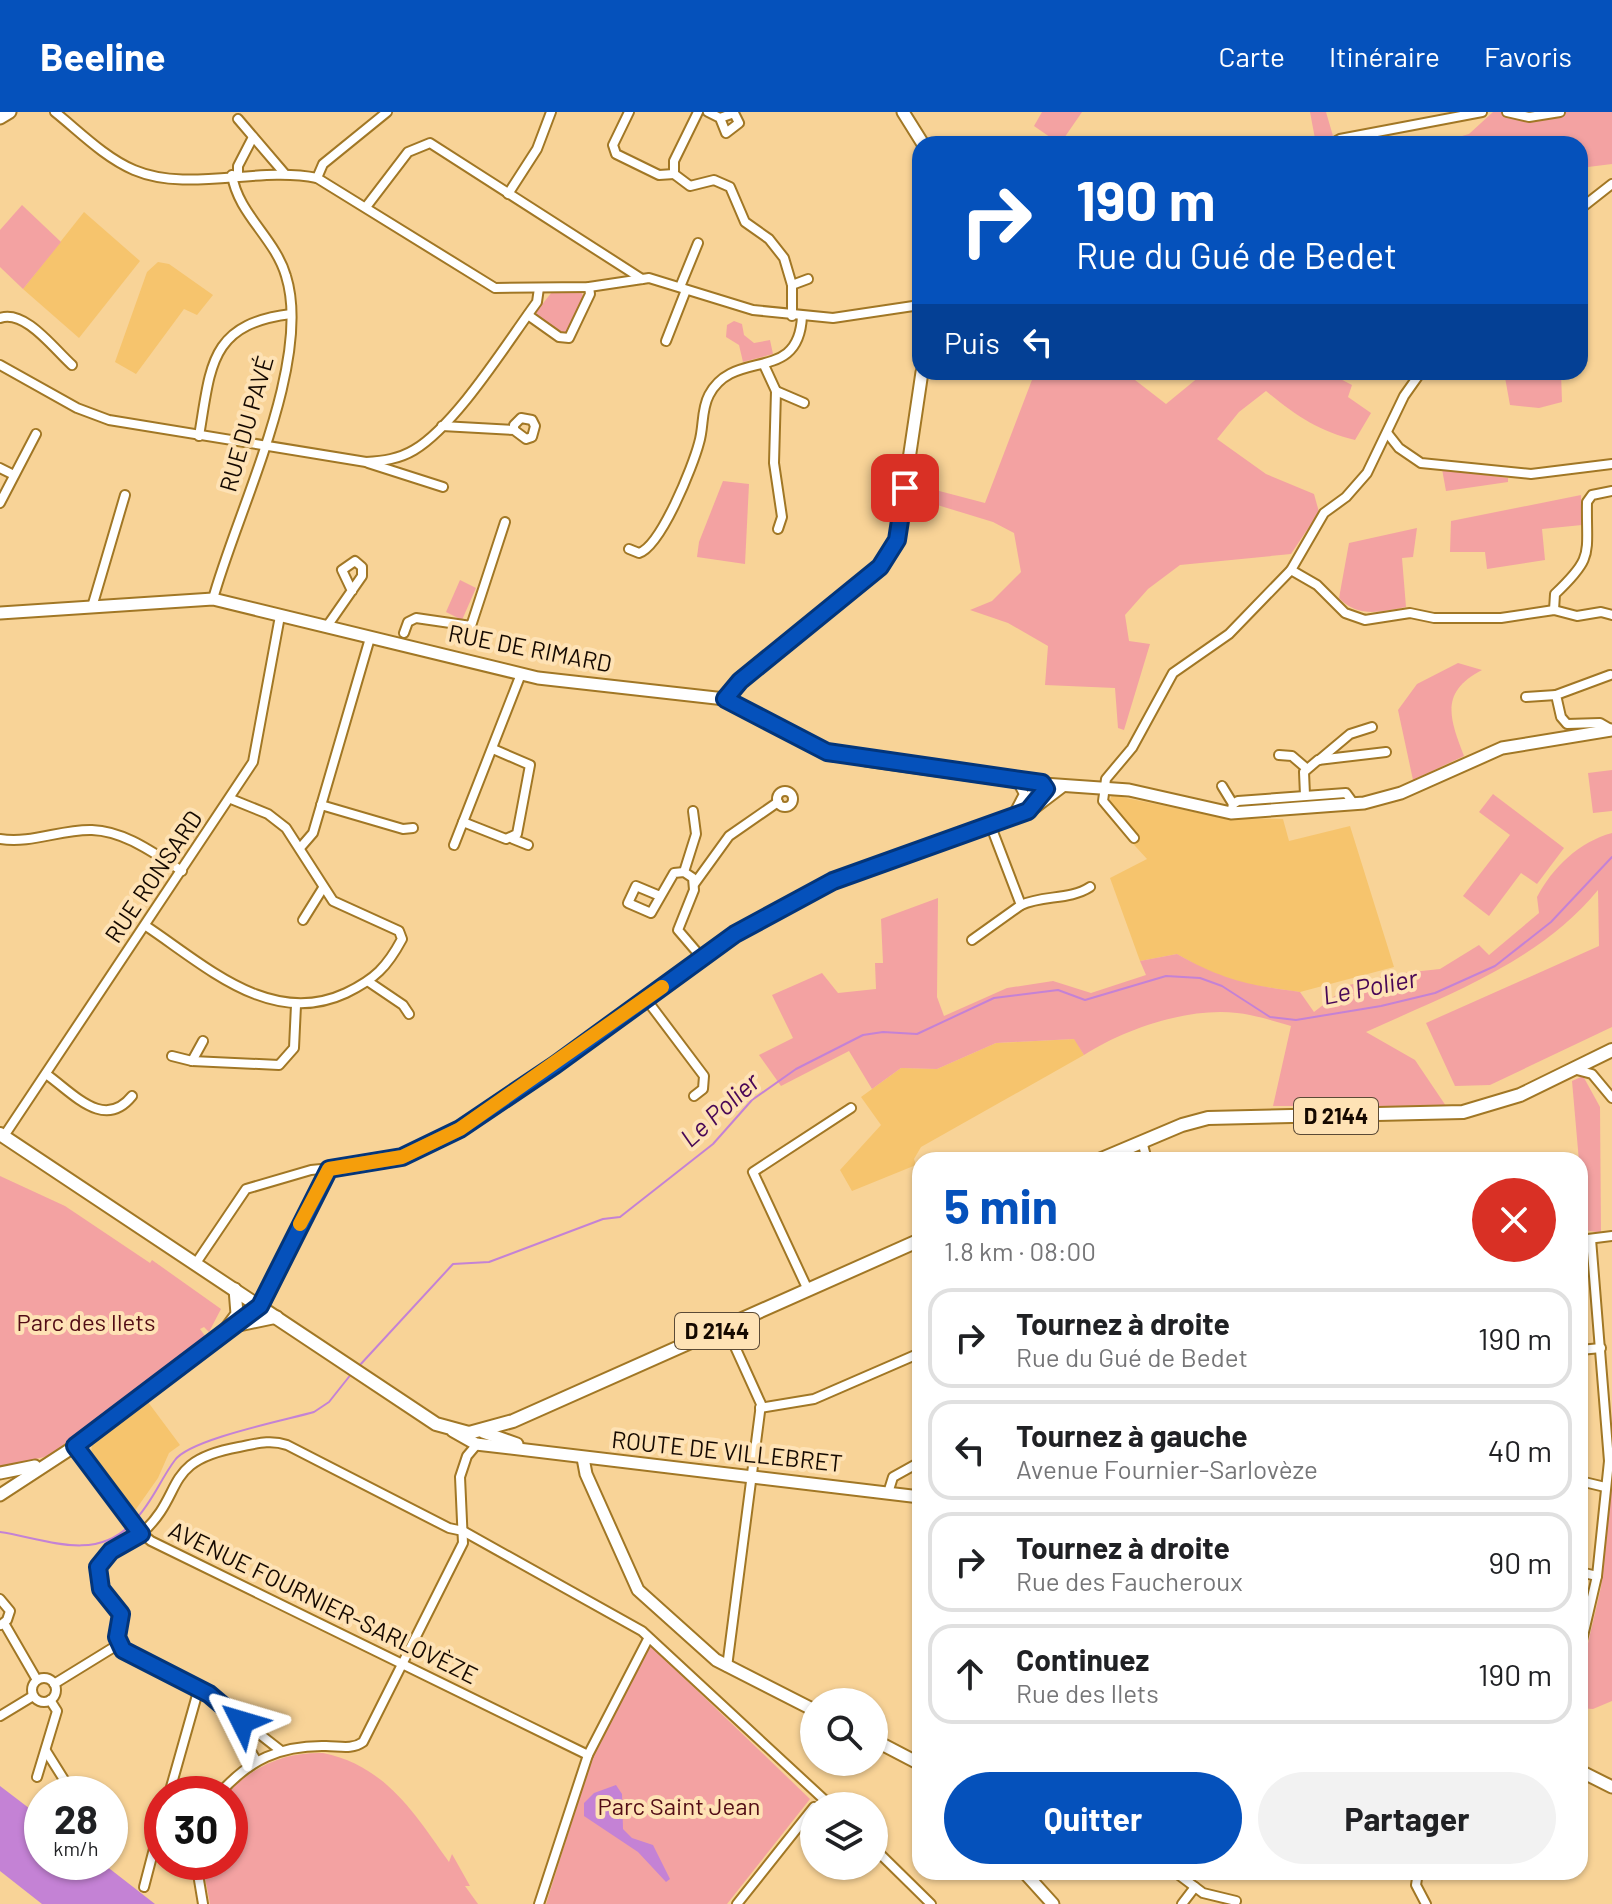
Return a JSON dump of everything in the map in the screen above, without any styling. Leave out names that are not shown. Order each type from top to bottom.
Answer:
[{"type":"main road","name":"D 2144","points":[[1117,1152],[1208,1118],[1463,1112],[1520,1095],[1612,1050]]},
{"type":"main road","name":"D 2144","points":[[2,1135],[365,1378],[453,1431],[483,1432],[513,1421],[912,1244]]},
{"type":"street","points":[[0,118],[10,112]]},
{"type":"street","points":[[55,112],[111,157],[136,171],[178,179],[285,174],[317,178],[487,285],[589,287],[642,279]]},
{"type":"street","points":[[317,178],[323,164],[387,112]]},
{"type":"street","points":[[629,112],[613,145],[616,154],[659,175],[674,174],[690,186],[714,180],[726,183],[745,222],[769,239],[784,258],[792,285],[792,316]]},
{"type":"street","points":[[674,174],[674,161],[698,112]]},
{"type":"street","points":[[708,112],[720,118]]},
{"type":"street","points":[[903,112],[918,136]]},
{"type":"street","points":[[1356,136],[1482,112]]},
{"type":"street","points":[[1507,112],[1529,117],[1560,112]]},
{"type":"street","points":[[508,194],[537,149],[549,113]]},
{"type":"street","points":[[238,119],[285,174]]},
{"type":"street","points":[[235,175],[253,137]]},
{"type":"street","points":[[366,207],[408,152],[423,143],[438,147],[642,279],[753,310],[792,316],[854,317],[912,306]]},
{"type":"street","name":"RUE DU PAVÉ","points":[[213,599],[287,366],[291,314],[287,277],[275,251],[236,192],[235,175]]},
{"type":"street","points":[[1588,203],[1612,184]]},
{"type":"street","points":[[666,341],[698,243]]},
{"type":"street","points":[[792,285],[808,279]]},
{"type":"street","points":[[528,315],[559,337],[569,338],[590,294],[589,287]]},
{"type":"street","points":[[366,462],[401,457],[428,440],[442,426],[528,315],[537,302],[539,288]]},
{"type":"street","points":[[199,436],[209,377],[225,344],[250,321],[291,314]]},
{"type":"street","points":[[0,318],[11,315],[21,319],[72,365]]},
{"type":"street","points":[[629,549],[639,553],[650,546],[680,492],[700,442],[704,408],[711,391],[727,373],[764,365],[793,348],[802,316]]},
{"type":"street","points":[[0,365],[92,415],[130,425],[366,462],[443,487]]},
{"type":"street","points":[[764,365],[776,391],[774,453],[782,517],[778,529]]},
{"type":"street","points":[[725,699],[740,681],[868,578],[890,555],[897,540],[921,380]]},
{"type":"street","points":[[1134,838],[1103,801],[1102,787],[1132,748],[1173,673],[1229,634],[1291,570],[1324,513],[1360,484],[1388,434],[1404,396],[1415,380]]},
{"type":"street","points":[[776,391],[804,403]]},
{"type":"street","points":[[442,426],[514,430]]},
{"type":"street","points":[[0,503],[36,434]]},
{"type":"street","points":[[1388,434],[1399,448],[1421,463],[1531,474],[1612,464]]},
{"type":"street","points":[[401,457],[407,476]]},
{"type":"street","points":[[0,468],[14,475]]},
{"type":"street","points":[[1554,610],[1555,594],[1582,568],[1586,559],[1587,502],[1592,495],[1612,491]]},
{"type":"street","points":[[92,607],[125,495]]},
{"type":"street","points":[[404,633],[408,622],[416,618],[471,626],[505,522]]},
{"type":"street","points":[[1291,570],[1317,585],[1345,613],[1365,620],[1410,613],[1434,618],[1501,618],[1554,610],[1577,616],[1601,612],[1612,615]]},
{"type":"street","points":[[326,627],[352,591]]},
{"type":"street","name":"RUE DE RIMARD","points":[[0,613],[213,599],[521,674],[580,685],[725,699],[827,752],[1017,781],[1102,787],[1232,808],[1354,804],[1401,793],[1502,748],[1612,730]]},
{"type":"street","name":"RUE RONSARD","points":[[2,1135],[146,926],[253,762],[259,743],[280,616]]},
{"type":"street","points":[[300,848],[313,833],[370,638]]},
{"type":"street","points":[[454,845],[521,674]]},
{"type":"street","points":[[1526,697],[1556,695],[1610,675]]},
{"type":"street","points":[[1556,695],[1561,717],[1567,724],[1600,723],[1612,730]]},
{"type":"street","points":[[1306,768],[1350,734],[1372,727]]},
{"type":"street","points":[[493,749],[530,765],[513,839]]},
{"type":"street","points":[[1318,760],[1386,752]]},
{"type":"street","points":[[1279,755],[1292,756],[1306,768]]},
{"type":"street","points":[[1305,795],[1306,768]]},
{"type":"street","points":[[1017,781],[1023,787],[1025,807]]},
{"type":"street","points":[[1025,807],[1042,783]]},
{"type":"street","points":[[196,1263],[246,1189],[329,1169],[402,1157],[460,1129],[753,922],[833,881],[990,824],[1067,784]]},
{"type":"street","points":[[1222,786],[1232,808],[1305,795],[1346,793],[1354,804]]},
{"type":"street","points":[[146,926],[246,991],[263,999],[296,1005],[322,1003],[369,982],[390,962],[402,935],[395,928],[333,901],[300,848],[277,819],[231,799]]},
{"type":"street","points":[[702,958],[678,930],[695,883],[729,836],[778,802]]},
{"type":"street","points":[[321,805],[403,829],[413,828]]},
{"type":"street","points":[[684,872],[696,834],[693,811]]},
{"type":"street","points":[[463,822],[528,845]]},
{"type":"street","points":[[990,824],[1021,905]]},
{"type":"street","points":[[0,839],[40,839],[92,830],[139,844],[182,871]]},
{"type":"street","points":[[660,896],[668,878],[678,871],[684,872],[695,883]]},
{"type":"street","points":[[972,940],[1021,905],[1081,893],[1090,887]]},
{"type":"street","points":[[303,920],[323,888]]},
{"type":"street","points":[[369,982],[403,1005],[409,1014]]},
{"type":"street","points":[[646,999],[704,1076],[706,1084],[694,1096]]},
{"type":"street","points":[[172,1056],[192,1061],[279,1065],[294,1048],[296,1005]]},
{"type":"street","points":[[192,1061],[203,1041]]},
{"type":"street","points":[[1572,1069],[1592,1074],[1612,1098]]},
{"type":"street","points":[[46,1074],[100,1111],[112,1113],[122,1108],[132,1096]]},
{"type":"street","points":[[808,1290],[753,1172],[851,1108]]},
{"type":"street","points":[[1142,1141],[1145,1152]]},
{"type":"street","points":[[1,1491],[75,1446],[260,1306],[329,1169]]},
{"type":"street","points":[[1588,1239],[1612,1236]]},
{"type":"street","points":[[1588,1615],[1597,1576],[1609,1461],[1591,1239]]},
{"type":"street","points":[[235,1289],[238,1320]]},
{"type":"street","points":[[238,1320],[277,1317]]},
{"type":"street","points":[[726,1327],[760,1408],[727,1667]]},
{"type":"street","points":[[1588,1349],[1601,1348]]},
{"type":"street","points":[[760,1408],[814,1399],[912,1356]]},
{"type":"street","points":[[513,1421],[511,1431],[515,1443]]},
{"type":"street","points":[[453,1431],[476,1444],[529,1449]]},
{"type":"street","points":[[483,1432],[529,1449]]},
{"type":"street","points":[[236,1776],[256,1760],[280,1750],[306,1745],[357,1746],[363,1742],[463,1543],[460,1477],[467,1456],[476,1444],[498,1438]]},
{"type":"street","points":[[280,1750],[247,1728],[199,1688],[123,1650],[119,1644],[121,1614],[101,1589],[98,1567],[111,1551],[138,1530],[192,1463],[215,1451],[270,1441],[287,1445],[449,1528],[463,1531],[628,1622],[661,1646],[817,1792]]},
{"type":"street","name":"AVENUE FOURNIER-SARLOVÈZE","points":[[75,1446],[138,1530],[588,1755]]},
{"type":"street","name":"ROUTE DE VILLEBRET","points":[[529,1449],[912,1496]]},
{"type":"street","points":[[583,1458],[586,1474],[634,1585],[727,1667],[800,1703]]},
{"type":"street","points":[[0,1473],[14,1473],[51,1461]]},
{"type":"street","points":[[888,1493],[893,1477],[912,1466]]},
{"type":"street","points":[[1588,1483],[1605,1487]]},
{"type":"street","points":[[1588,1574],[1597,1576]]},
{"type":"street","points":[[0,1599],[10,1611],[2,1624],[37,1680]]},
{"type":"street","points":[[539,1904],[588,1755],[648,1639]]},
{"type":"street","points":[[54,1684],[119,1644]]},
{"type":"street","points":[[45,1678],[54,1684],[56,1691],[50,1700],[43,1702],[33,1696],[32,1689],[37,1680],[45,1678]]},
{"type":"street","points":[[174,1776],[199,1688]]},
{"type":"street","points":[[0,1716],[33,1696]]},
{"type":"street","points":[[37,1776],[57,1711],[50,1700]]},
{"type":"street","points":[[242,1770],[249,1748],[247,1728]]},
{"type":"street","points":[[888,1747],[912,1760]]},
{"type":"street","points":[[249,1748],[256,1760]]},
{"type":"street","points":[[46,1751],[62,1776]]},
{"type":"street","points":[[1588,1775],[1612,1787]]},
{"type":"street","points":[[737,1904],[800,1824]]},
{"type":"street","points":[[888,1862],[931,1904]]},
{"type":"street","points":[[144,1887],[146,1880]]},
{"type":"street","points":[[199,1880],[203,1904]]},
{"type":"street","points":[[1031,1880],[1053,1904]]},
{"type":"street","points":[[1186,1880],[1203,1893],[1236,1901]]},
{"type":"street","points":[[1417,1880],[1416,1885],[1426,1904]]},
{"type":"street","points":[[1182,1904],[1195,1887]]},
{"type":"shaded area","points":[[84,212],[140,261],[79,338],[23,289]]},
{"type":"shaded area","points":[[158,262],[169,264],[213,295],[197,315],[184,309],[136,374],[115,362],[147,272]]},
{"type":"shaded area","points":[[1112,795],[1223,818],[1283,819],[1289,841],[1350,826],[1394,967],[1300,992],[1238,983],[1214,975],[1177,954],[1140,961],[1110,878],[1147,859],[1104,812]]},
{"type":"shaded area","points":[[1075,1039],[1084,1055],[921,1147],[918,1152],[912,1152],[912,1167],[852,1191],[840,1170],[881,1125],[861,1097],[901,1068],[937,1069],[996,1043]]},
{"type":"shaded area","points":[[148,1402],[180,1445],[169,1453],[158,1478],[134,1512],[91,1455],[92,1444]]},
{"type":"shaded area","points":[[616,1785],[622,1794],[623,1829],[632,1838],[653,1845],[670,1879],[666,1882],[638,1852],[584,1816],[584,1803],[594,1793]]},
{"type":"shaded area","points":[[0,1786],[24,1804],[24,1880],[124,1880],[155,1904],[42,1904],[0,1871]]},
{"type":"green space","points":[[1042,112],[1082,112],[1066,136],[1048,136],[1034,126]]},
{"type":"green space","points":[[1310,112],[1326,112],[1333,136],[1314,136]]},
{"type":"green space","points":[[1493,112],[1612,112],[1612,164],[1588,167],[1588,136],[1462,136],[1469,134]]},
{"type":"green space","points":[[22,205],[61,242],[23,289],[0,267],[0,230]]},
{"type":"green space","points":[[552,292],[581,292],[584,297],[565,334],[537,316],[536,312]]},
{"type":"green space","points":[[734,321],[742,324],[744,335],[754,343],[770,340],[773,354],[743,362],[739,345],[726,337],[727,325]]},
{"type":"green space","points":[[1032,380],[1135,380],[1166,404],[1195,380],[1342,380],[1352,385],[1348,397],[1371,413],[1355,440],[1308,421],[1266,391],[1239,412],[1217,439],[1266,474],[1314,494],[1319,512],[1291,554],[1180,565],[1148,589],[1125,615],[1129,641],[1150,644],[1124,730],[1118,728],[1115,688],[1045,685],[1048,646],[1008,623],[970,610],[992,601],[1021,572],[1014,533],[993,522],[921,500],[924,487],[985,503]]},
{"type":"green space","points":[[1505,380],[1561,380],[1562,402],[1539,408],[1510,405]]},
{"type":"green space","points":[[1442,469],[1508,478],[1508,482],[1446,491]]},
{"type":"green space","points":[[723,481],[749,484],[745,564],[697,557],[699,542]]},
{"type":"green space","points":[[1581,495],[1582,525],[1542,529],[1545,560],[1487,569],[1485,552],[1450,552],[1451,521]]},
{"type":"green space","points":[[1417,528],[1413,557],[1402,558],[1406,607],[1378,612],[1362,611],[1339,598],[1349,543]]},
{"type":"green space","points":[[460,580],[476,588],[462,620],[446,612]]},
{"type":"green space","points":[[1458,663],[1482,670],[1459,687],[1454,697],[1452,717],[1464,756],[1413,780],[1398,710],[1417,684]]},
{"type":"green space","points":[[1612,770],[1612,811],[1593,813],[1588,773]]},
{"type":"green space","points":[[1493,794],[1564,848],[1537,884],[1521,873],[1489,916],[1463,896],[1510,835],[1479,812]]},
{"type":"green space","points":[[1612,833],[1612,1027],[1490,1085],[1455,1086],[1426,1023],[1599,946],[1598,890],[1549,937],[1521,957],[1366,1032],[1415,1060],[1446,1106],[1273,1106],[1291,1026],[1237,1013],[1197,1014],[1156,1022],[1117,1037],[1084,1055],[1074,1039],[996,1043],[937,1069],[901,1068],[872,1089],[849,1051],[781,1086],[759,1055],[793,1038],[772,995],[822,973],[838,993],[876,989],[875,963],[883,963],[881,919],[938,898],[937,997],[944,1016],[1007,988],[1053,981],[1091,993],[1146,975],[1140,961],[1177,954],[1236,980],[1300,992],[1314,1012],[1349,985],[1394,974],[1440,969],[1479,945],[1489,955],[1539,913],[1537,897],[1568,857]]},
{"type":"green space","points":[[1583,1076],[1600,1107],[1601,1233],[1588,1231],[1588,1152],[1578,1152],[1572,1081]]},
{"type":"green space","name":"Parc des Ilets","points":[[0,1176],[65,1206],[150,1263],[152,1260],[221,1309],[209,1332],[204,1327],[200,1329],[208,1340],[48,1456],[0,1468]]},
{"type":"green space","points":[[1612,1454],[1612,1701],[1588,1709],[1588,1643],[1601,1587]]},
{"type":"green space","name":"Parc Saint Jean","points":[[651,1646],[803,1792],[800,1792],[800,1812],[727,1904],[546,1904],[592,1757],[643,1652]]},
{"type":"green space","points":[[309,1753],[345,1759],[381,1780],[410,1809],[449,1862],[452,1854],[470,1886],[465,1886],[478,1904],[210,1904],[205,1880],[248,1880],[248,1776],[272,1762]]},
{"type":"waterway","name":"Le Polier","points":[[359,1366],[453,1264],[489,1262],[603,1219],[620,1217],[713,1144],[752,1100],[796,1069],[863,1035],[883,1032],[917,1034],[994,998],[1058,990],[1085,1000],[1166,976],[1200,978],[1222,986],[1270,1017],[1296,1020],[1381,1006],[1435,993],[1495,966],[1551,922],[1612,857]]},
{"type":"waterway","name":"Le Polier","points":[[134,1521],[175,1460],[184,1452],[218,1438],[314,1412],[329,1402],[352,1373]]},
{"type":"waterway","name":"Le Polier","points":[[0,1532],[67,1545],[83,1545],[115,1537],[129,1526]]},
{"type":"slow traffic","points":[[300,1224],[329,1169],[382,1163],[402,1157],[460,1129],[662,987]]},
{"type":"route","points":[[242,1722],[209,1694],[123,1650],[119,1644],[117,1637],[121,1614],[117,1605],[101,1589],[97,1578],[98,1567],[111,1551],[141,1534],[75,1446],[239,1325],[260,1306],[329,1169],[382,1163],[402,1157],[460,1129],[555,1065],[753,922],[860,869],[1014,813],[1028,811],[1042,797],[1046,789],[1042,783],[827,752],[725,699],[740,681],[880,567],[897,540],[905,488]]}]
